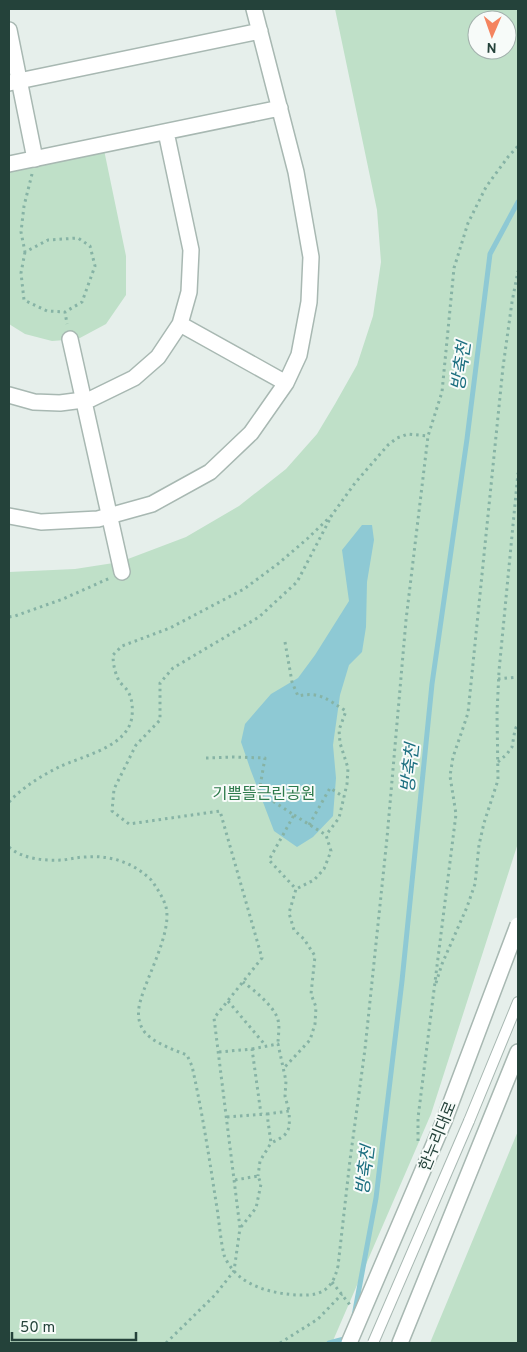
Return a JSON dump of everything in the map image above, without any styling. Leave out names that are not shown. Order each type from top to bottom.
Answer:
[{"type":"street","points":[[9,516],[40,522],[98,520],[152,504],[210,472],[251,433],[286,383],[299,355],[310,302],[311,257],[296,172],[254,9]]},
{"type":"street","points":[[9,30],[14,82],[35,159]]},
{"type":"street","points":[[14,82],[260,31]]},
{"type":"street","points":[[9,164],[280,108]]},
{"type":"street","points":[[9,395],[34,402],[60,403],[91,399],[134,378],[158,357],[180,324],[189,292],[191,250],[166,132]]},
{"type":"street","points":[[180,324],[286,383]]},
{"type":"street","points":[[70,339],[122,572]]},
{"type":"street","name":"한누리대로","points":[[349,1343],[444,1121],[518,925]]},
{"type":"street","points":[[400,1343],[518,1052]]},
{"type":"lane","points":[[373,1343],[518,1002]]},
{"type":"path","points":[[9,847],[27,857],[38,859],[63,860],[86,856],[120,860],[150,878],[160,894],[166,909],[166,922],[162,944],[139,1005],[138,1018],[142,1029],[150,1037],[173,1050],[187,1055],[192,1066],[212,1173],[224,1256],[234,1271],[246,1281],[267,1290],[295,1295],[314,1294],[328,1289],[336,1277],[338,1266],[365,1049],[387,838],[406,620],[428,436],[442,392],[454,268],[468,223],[486,187],[518,146]]},
{"type":"path","points":[[24,252],[48,240],[78,238],[90,246],[95,266],[82,302],[65,312],[47,311],[24,300],[21,273],[24,252],[22,232],[24,206],[35,159]]},
{"type":"path","points":[[418,1143],[418,1118],[456,814],[450,776],[453,757],[468,713],[503,367],[518,271]]},
{"type":"path","points":[[65,312],[70,339]]},
{"type":"path","points":[[166,1343],[215,1295],[234,1271],[240,1228],[214,1018],[262,958],[220,811],[129,824],[112,811],[114,789],[136,746],[160,720],[160,682],[173,668],[259,617],[296,582],[332,515],[354,484],[388,445],[397,438],[408,434],[428,436]]},
{"type":"path","points":[[434,991],[442,964],[475,884],[479,846],[484,823],[498,780],[498,679],[518,473]]},
{"type":"path","points":[[9,802],[25,788],[45,775],[103,749],[119,739],[126,730],[132,718],[132,704],[128,692],[120,681],[113,664],[113,655],[122,646],[170,628],[244,589],[307,539],[332,515]]},
{"type":"path","points":[[9,617],[63,598],[122,572]]},
{"type":"path","points":[[285,642],[292,682],[298,696],[316,694],[346,711],[339,730],[340,743],[348,768],[345,797],[339,818],[326,835]]},
{"type":"path","points":[[498,679],[518,677]]},
{"type":"path","points":[[498,763],[508,754],[512,747],[514,730],[518,723]]},
{"type":"path","points":[[206,758],[265,758],[259,792],[326,835],[331,851],[324,869],[314,880],[296,889],[289,913],[294,930],[315,956],[311,994],[316,1007],[315,1024],[310,1040],[283,1069]]},
{"type":"path","points":[[309,825],[330,788],[345,797]]},
{"type":"path","points":[[294,815],[269,860],[296,889]]},
{"type":"path","points":[[240,1228],[256,1208],[261,1184],[258,1176],[260,1162],[271,1143],[280,1139],[288,1132],[290,1125],[285,1096],[286,1081],[278,1044],[278,1019],[266,1001],[243,982]]},
{"type":"path","points":[[228,1001],[266,1046]]},
{"type":"path","points":[[218,1052],[252,1049],[278,1044]]},
{"type":"path","points":[[252,1049],[261,1114]]},
{"type":"path","points":[[227,1117],[288,1111]]},
{"type":"path","points":[[267,1114],[271,1143]]},
{"type":"path","points":[[234,1180],[258,1176]]},
{"type":"path","points":[[332,1282],[347,1300]]},
{"type":"path","points":[[280,1343],[318,1319],[342,1294]]},
{"type":"green space","name":"기쁨뜰근린공원","points":[[335,9],[518,9],[518,843],[431,1114],[332,1343],[9,1343],[9,572],[75,569],[120,562],[186,537],[239,506],[286,469],[317,434],[357,365],[373,316],[381,262],[377,210]]},
{"type":"green space","points":[[103,145],[126,256],[126,295],[106,324],[78,339],[52,341],[25,334],[9,324],[9,164]]},
{"type":"green space","points":[[518,1131],[518,1343],[430,1343]]},
{"type":"water","points":[[362,525],[372,525],[374,540],[367,582],[366,627],[362,652],[349,665],[340,695],[333,745],[336,778],[333,816],[313,837],[297,847],[274,831],[241,742],[245,724],[271,694],[298,678],[349,601],[342,550]]},
{"type":"waterway","name":"방축천","points":[[354,1316],[376,1198],[402,981],[432,684],[467,439],[490,254],[518,202]]},
{"type":"waterway","points":[[329,1343],[348,1338]]}]
